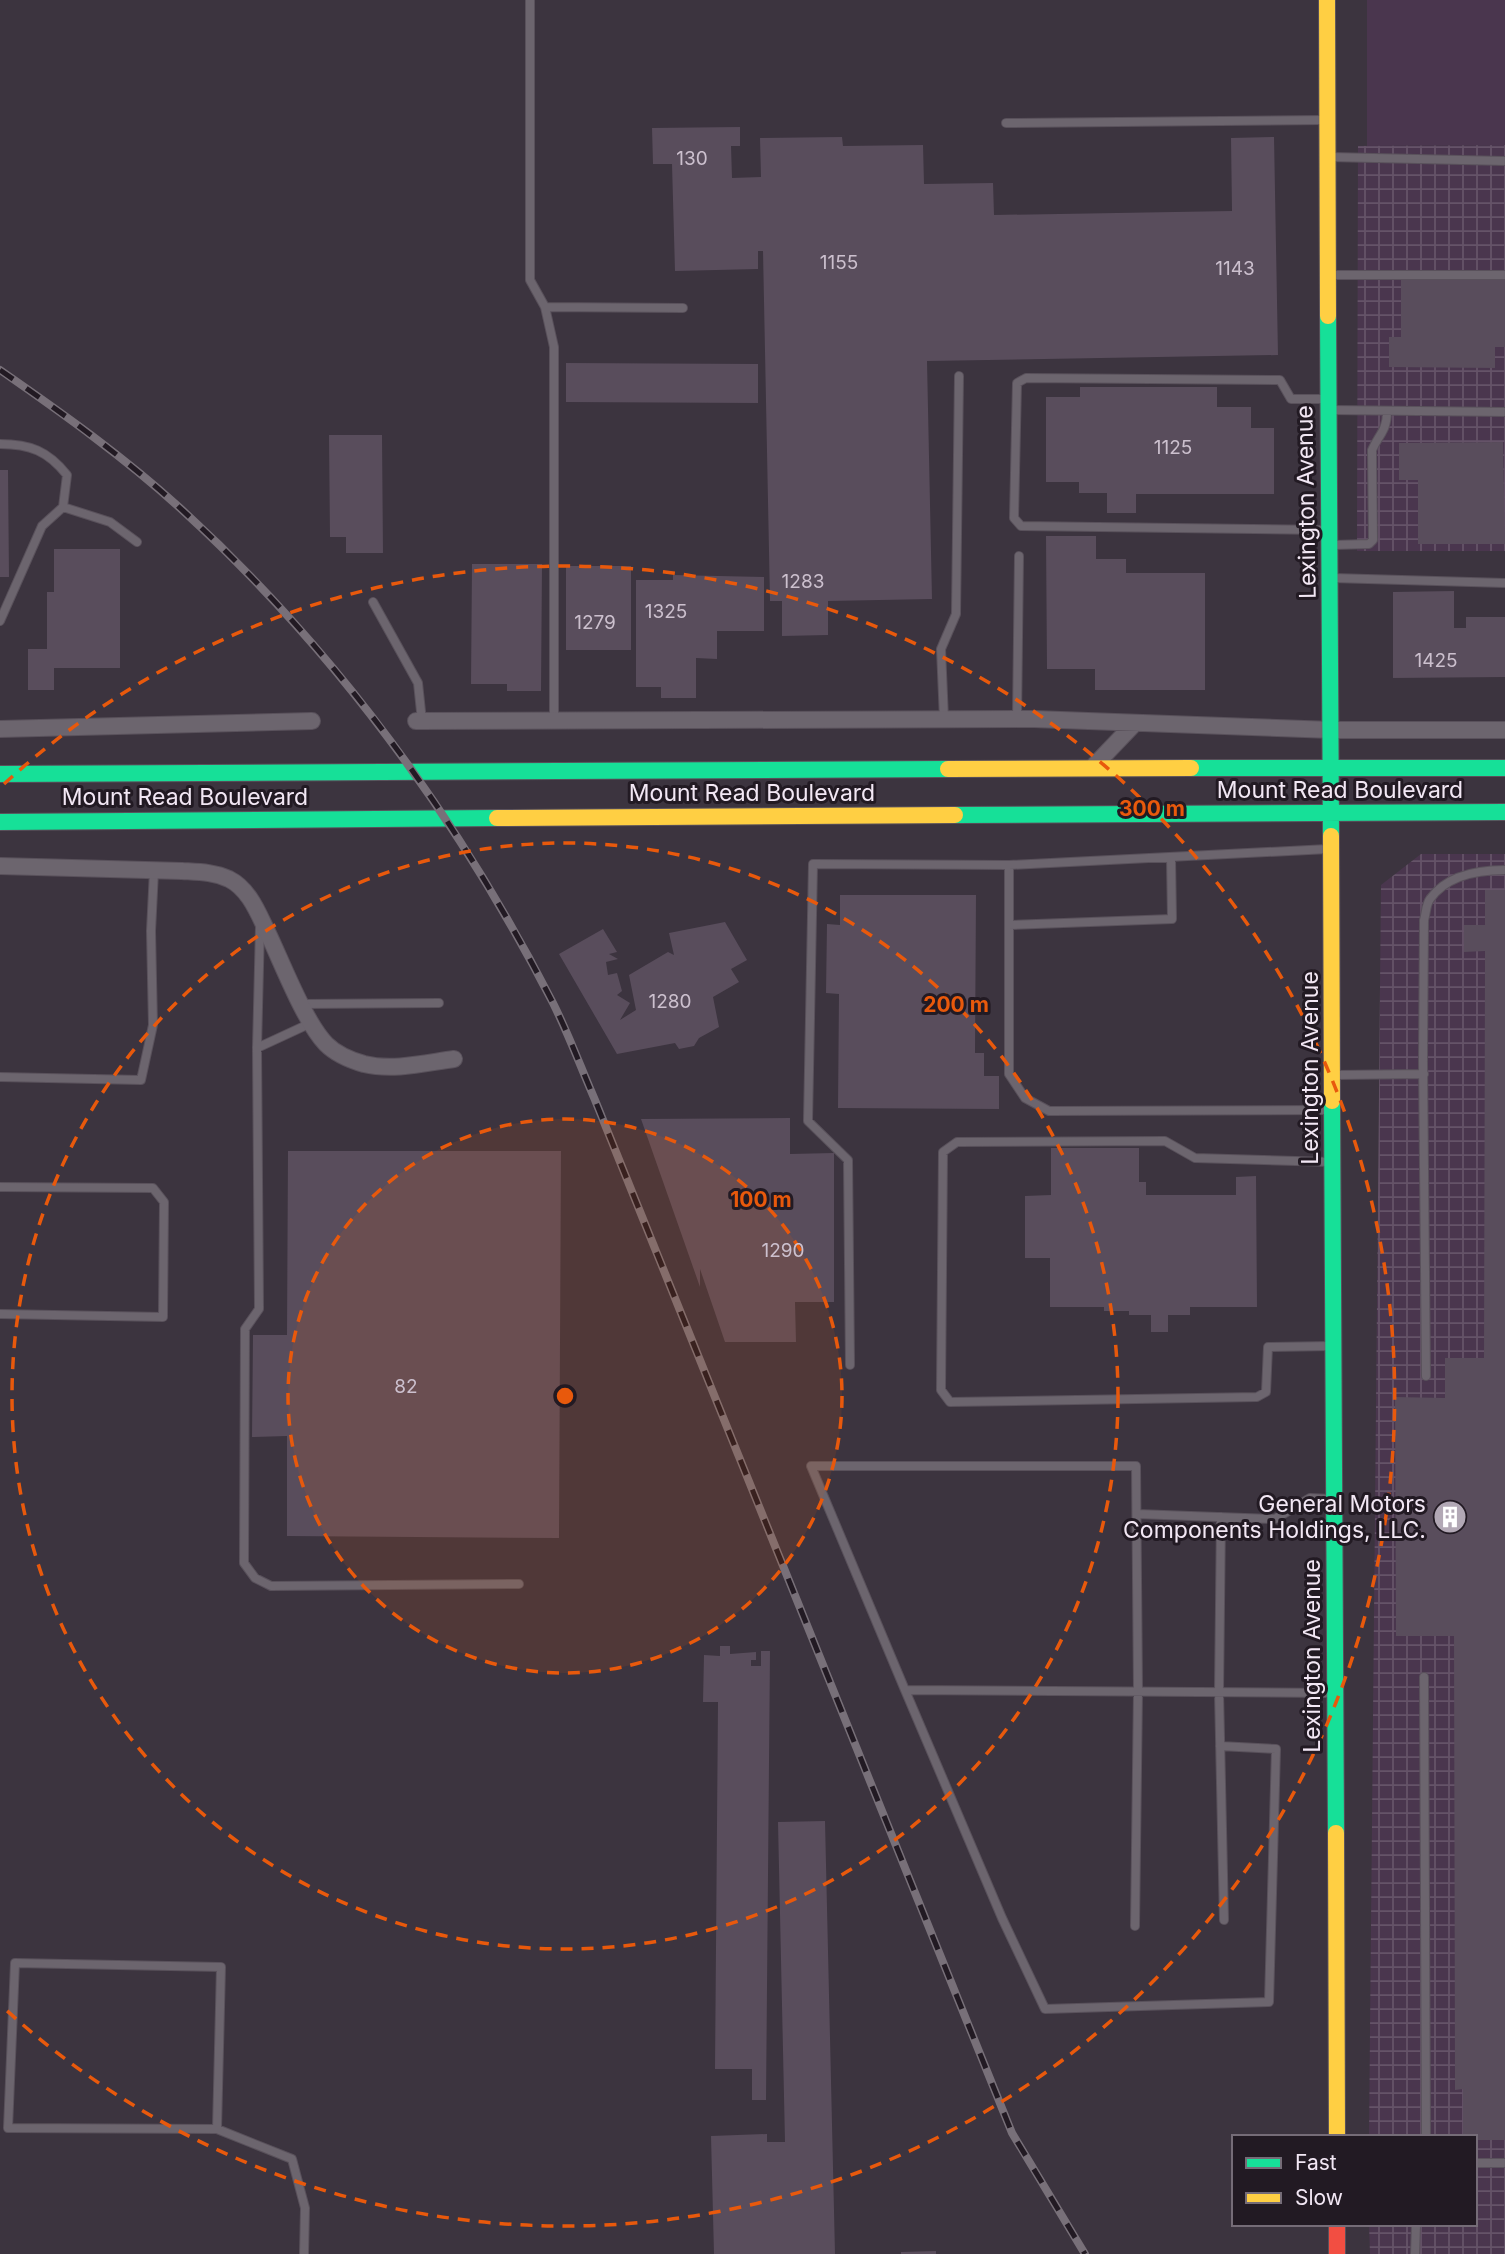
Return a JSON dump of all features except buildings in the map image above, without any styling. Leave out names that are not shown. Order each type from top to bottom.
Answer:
[{"type":"main road","name":"Lexington Avenue","points":[[1327,0],[1337,2135]]},
{"type":"main road","name":"Mount Read Boulevard","points":[[0,774],[391,775],[1092,768],[1505,768]]},
{"type":"main road","name":"Mount Read Boulevard","points":[[0,822],[1505,812]]},
{"type":"main road","points":[[1337,2226],[1337,2254]]},
{"type":"street","points":[[419,720],[1017,719],[1332,730],[1505,730]]},
{"type":"street","points":[[0,729],[312,721]]},
{"type":"street","points":[[1092,768],[1135,723]]},
{"type":"street","points":[[0,866],[209,873],[230,880],[246,892],[311,1023],[327,1044],[345,1058],[366,1065],[410,1065],[454,1059]]},
{"type":"lane","points":[[530,0],[530,281],[545,307],[554,348],[554,720]]},
{"type":"lane","points":[[1006,123],[1327,120]]},
{"type":"lane","points":[[1328,157],[1505,161]]},
{"type":"lane","points":[[1328,275],[1505,275]]},
{"type":"lane","points":[[545,307],[684,308]]},
{"type":"lane","points":[[944,719],[941,649],[956,614],[959,376]]},
{"type":"lane","points":[[1387,411],[1384,432],[1377,438],[1372,450],[1373,540],[1369,544],[1329,538],[1021,526],[1014,518],[1017,383],[1026,378],[1280,380],[1291,399],[1328,405],[1387,411],[1505,412]]},
{"type":"lane","points":[[0,444],[20,444],[53,457],[66,475],[64,507],[42,526],[0,621]]},
{"type":"lane","points":[[64,507],[110,522],[137,542]]},
{"type":"lane","points":[[1017,719],[1019,556]]},
{"type":"lane","points":[[1330,578],[1505,583]]},
{"type":"lane","points":[[373,602],[418,683],[419,720]]},
{"type":"lane","points":[[850,1364],[848,1160],[808,1121],[813,864],[1009,865],[1332,849]]},
{"type":"lane","points":[[1009,925],[1172,919],[1171,858]]},
{"type":"lane","points":[[1009,865],[1009,1074],[1024,1098],[1049,1111],[1333,1110]]},
{"type":"lane","points":[[1426,1376],[1424,920],[1429,900],[1446,884],[1466,874],[1505,870]]},
{"type":"lane","points":[[0,1077],[141,1080],[153,1024],[151,931],[154,871]]},
{"type":"lane","points":[[260,916],[257,1048],[259,1309],[245,1329],[244,1563],[255,1578],[271,1586],[519,1584]]},
{"type":"lane","points":[[302,1004],[439,1003]]},
{"type":"lane","points":[[257,1048],[311,1023]]},
{"type":"lane","points":[[1333,1075],[1424,1074]]},
{"type":"lane","points":[[1333,1162],[1195,1158],[1165,1141],[957,1142],[943,1152],[941,1390],[950,1402],[1257,1397],[1266,1391],[1268,1348],[1334,1346]]},
{"type":"lane","points":[[0,1186],[153,1188],[164,1202],[163,1317],[0,1314]]},
{"type":"lane","points":[[1135,1926],[1138,1692],[1136,1466],[811,1466],[1002,1918],[1045,2009],[1269,2001],[1276,1749],[1220,1746]]},
{"type":"lane","points":[[1137,1514],[1275,1520],[1310,1498],[1334,1499]]},
{"type":"lane","points":[[1222,1517],[1219,1692],[1224,1920]]},
{"type":"lane","points":[[1424,1677],[1426,2135]]},
{"type":"lane","points":[[905,1690],[1335,1693]]},
{"type":"lane","points":[[217,2129],[221,1967],[15,1963],[8,2128],[217,2129],[292,2159],[305,2208],[304,2254]]},
{"type":"lane","points":[[1477,2163],[1505,2163]]},
{"type":"lane","points":[[1416,2226],[1416,2254]]},
{"type":"shaded area","points":[[1367,0],[1505,0],[1505,145],[1367,146]]},
{"type":"shaded area","points":[[1505,145],[1505,551],[1357,551],[1358,146]]},
{"type":"shaded area","points":[[1421,854],[1505,854],[1505,2254],[1370,2254],[1369,2226],[1477,2226],[1477,2135],[1369,2135],[1381,885]]},
{"type":"railway","points":[[0,370],[92,436],[159,489],[237,562],[291,619],[389,739],[434,802],[516,934],[559,1015],[595,1100],[1012,2133],[1085,2254]]},
{"type":"traffic: fast","points":[[1328,316],[1331,836]]},
{"type":"traffic: fast","points":[[1191,768],[1505,768]]},
{"type":"traffic: fast","points":[[0,774],[948,769]]},
{"type":"traffic: fast","points":[[955,815],[1505,812]]},
{"type":"traffic: fast","points":[[0,822],[497,818]]},
{"type":"traffic: fast","points":[[1332,1101],[1336,1833]]},
{"type":"traffic: slow","points":[[1327,0],[1328,316]]},
{"type":"traffic: slow","points":[[948,769],[1191,768]]},
{"type":"traffic: slow","points":[[497,818],[955,815]]},
{"type":"traffic: slow","points":[[1331,836],[1332,1101]]},
{"type":"traffic: slow","points":[[1336,1833],[1337,2135]]},
{"type":"traffic: jam","points":[[1337,2226],[1337,2254]]},
{"type":"place","name":"General Motors Components Holdings, LLC.","points":[[1450,1517]]}]
